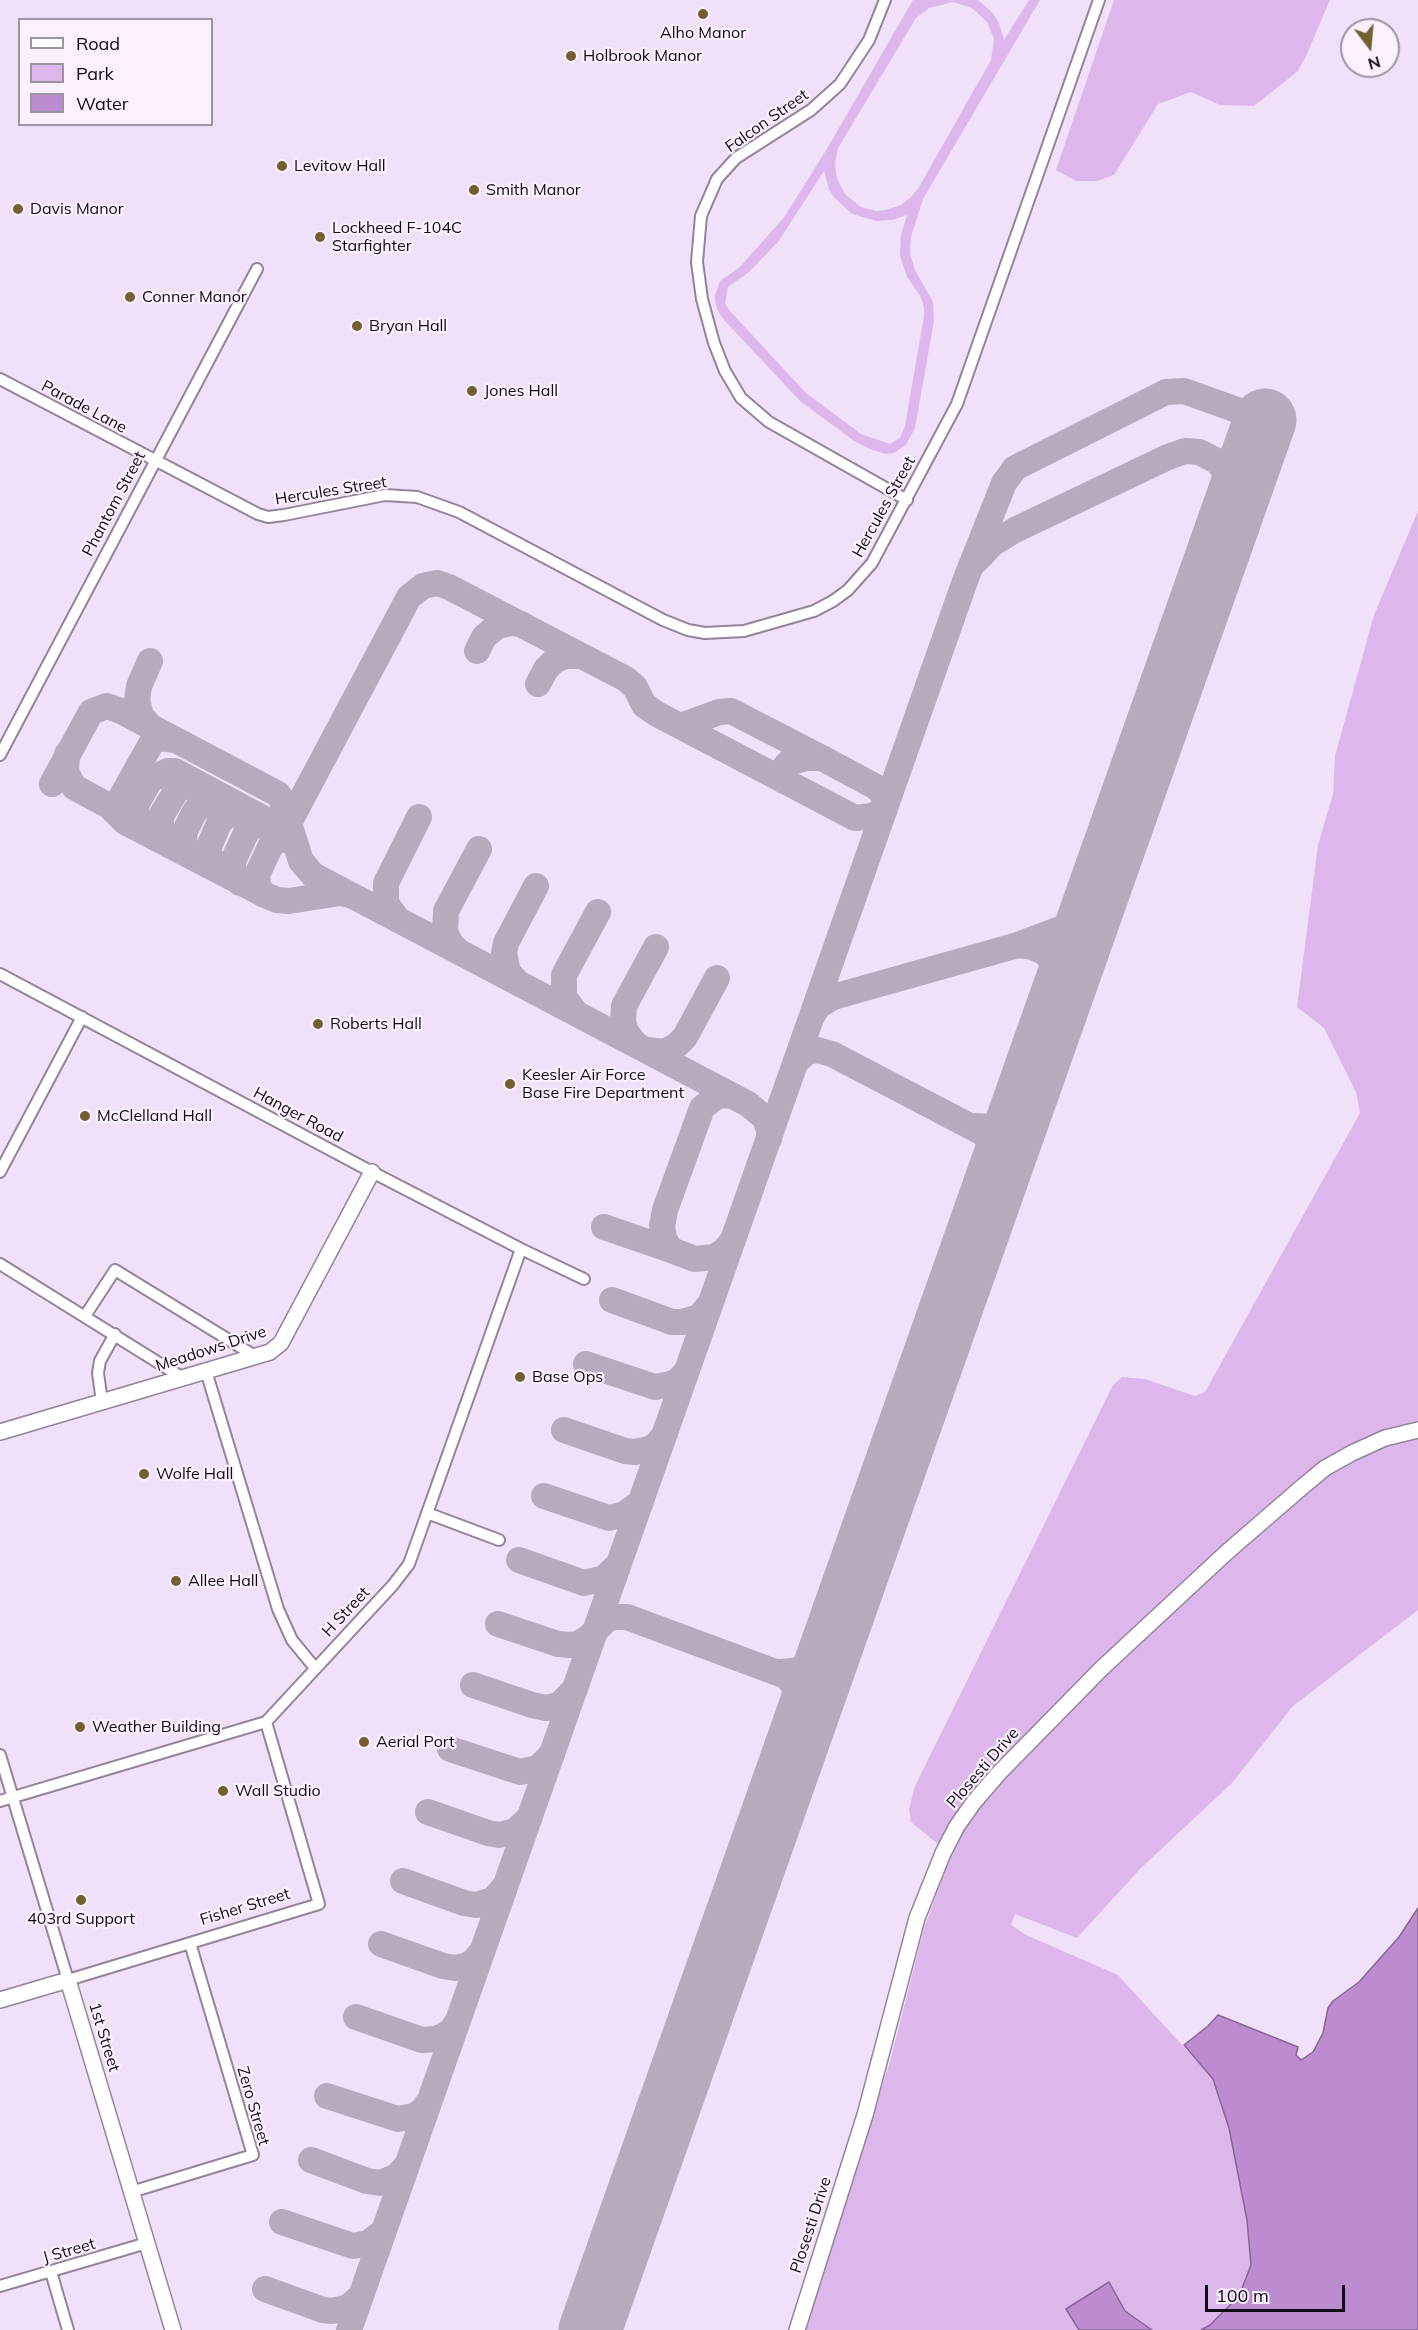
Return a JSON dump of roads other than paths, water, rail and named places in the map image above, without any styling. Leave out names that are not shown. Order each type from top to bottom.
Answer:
[{"type":"street","name":"Falcon Street","points":[[885,0],[869,40],[840,84],[811,110],[736,158],[717,179],[701,216],[698,262],[702,299],[714,344],[732,386],[745,402],[777,427],[907,500]]},
{"type":"street","name":"Hercules Street","points":[[154,461],[246,510],[268,517],[385,495],[430,500],[459,512],[663,621],[688,630],[705,633],[744,631],[814,611],[833,602],[848,590],[872,563],[957,404],[1099,0]]},
{"type":"street","name":"Phantom Street","points":[[0,755],[257,269]]},
{"type":"street","name":"Parade Lane","points":[[0,379],[154,461]]},
{"type":"street","name":"Hanger Road","points":[[0,974],[372,1172],[584,1279]]},
{"type":"street","points":[[0,1172],[81,1017]]},
{"type":"street","name":"Meadows Drive","points":[[0,1432],[270,1352],[281,1344],[372,1172]]},
{"type":"street","name":"H Street","points":[[266,1722],[393,1585],[409,1564],[521,1249]]},
{"type":"street","points":[[0,1264],[183,1378]]},
{"type":"street","points":[[85,1316],[115,1270],[255,1356]]},
{"type":"street","points":[[102,1402],[98,1373],[100,1361],[115,1334]]},
{"type":"street","points":[[206,1371],[278,1609],[292,1640],[315,1668]]},
{"type":"street","name":"Plosesti Drive","points":[[796,2330],[865,2115],[917,1918],[943,1853],[957,1826],[999,1773],[1101,1669],[1300,1488],[1325,1468],[1352,1453],[1385,1438],[1418,1430]]},
{"type":"street","points":[[427,1513],[499,1540]]},
{"type":"street","points":[[0,1801],[266,1722]]},
{"type":"street","name":"Fisher Street","points":[[0,2000],[319,1904],[266,1722]]},
{"type":"street","name":"1st Street","points":[[0,1755],[173,2330]]},
{"type":"street","name":"Zero Street","points":[[131,2192],[253,2155],[190,1943]]},
{"type":"street","name":"J Street","points":[[0,2286],[147,2243]]},
{"type":"street","points":[[51,2272],[68,2330]]},
{"type":"water","points":[[1418,1908],[1418,2330],[1201,2330],[1210,2325],[1239,2296],[1251,2265],[1247,2220],[1229,2128],[1213,2079],[1184,2045],[1218,2015],[1298,2047],[1296,2055],[1301,2060],[1313,2052],[1323,2033],[1328,2008],[1333,2001],[1359,1982],[1399,1937]]},
{"type":"water","points":[[1109,2282],[1125,2311],[1152,2330],[1079,2330],[1066,2309]]},
{"type":"place","name":"Alho Manor","points":[[703,14]]},
{"type":"place","name":"Holbrook Manor","points":[[571,56]]},
{"type":"place","name":"Levitow Hall","points":[[282,166]]},
{"type":"place","name":"Smith Manor","points":[[474,190]]},
{"type":"place","name":"Davis Manor","points":[[18,209]]},
{"type":"place","name":"Lockheed F-104C Starfighter","points":[[320,237]]},
{"type":"place","name":"Conner Manor","points":[[130,297]]},
{"type":"place","name":"Bryan Hall","points":[[357,326]]},
{"type":"place","name":"Jones Hall","points":[[472,391]]},
{"type":"place","name":"Roberts Hall","points":[[318,1024]]},
{"type":"place","name":"Keesler Air Force Base Fire Department","points":[[510,1084]]},
{"type":"place","name":"McClelland Hall","points":[[85,1116]]},
{"type":"place","name":"Base Ops","points":[[520,1377]]},
{"type":"place","name":"Wolfe Hall","points":[[144,1474]]},
{"type":"place","name":"Allee Hall","points":[[176,1581]]},
{"type":"place","name":"Weather Building","points":[[80,1727]]},
{"type":"place","name":"Aerial Port","points":[[364,1742]]},
{"type":"place","name":"Wall Studio","points":[[223,1791]]},
{"type":"place","name":"403rd Support","points":[[81,1900]]}]
